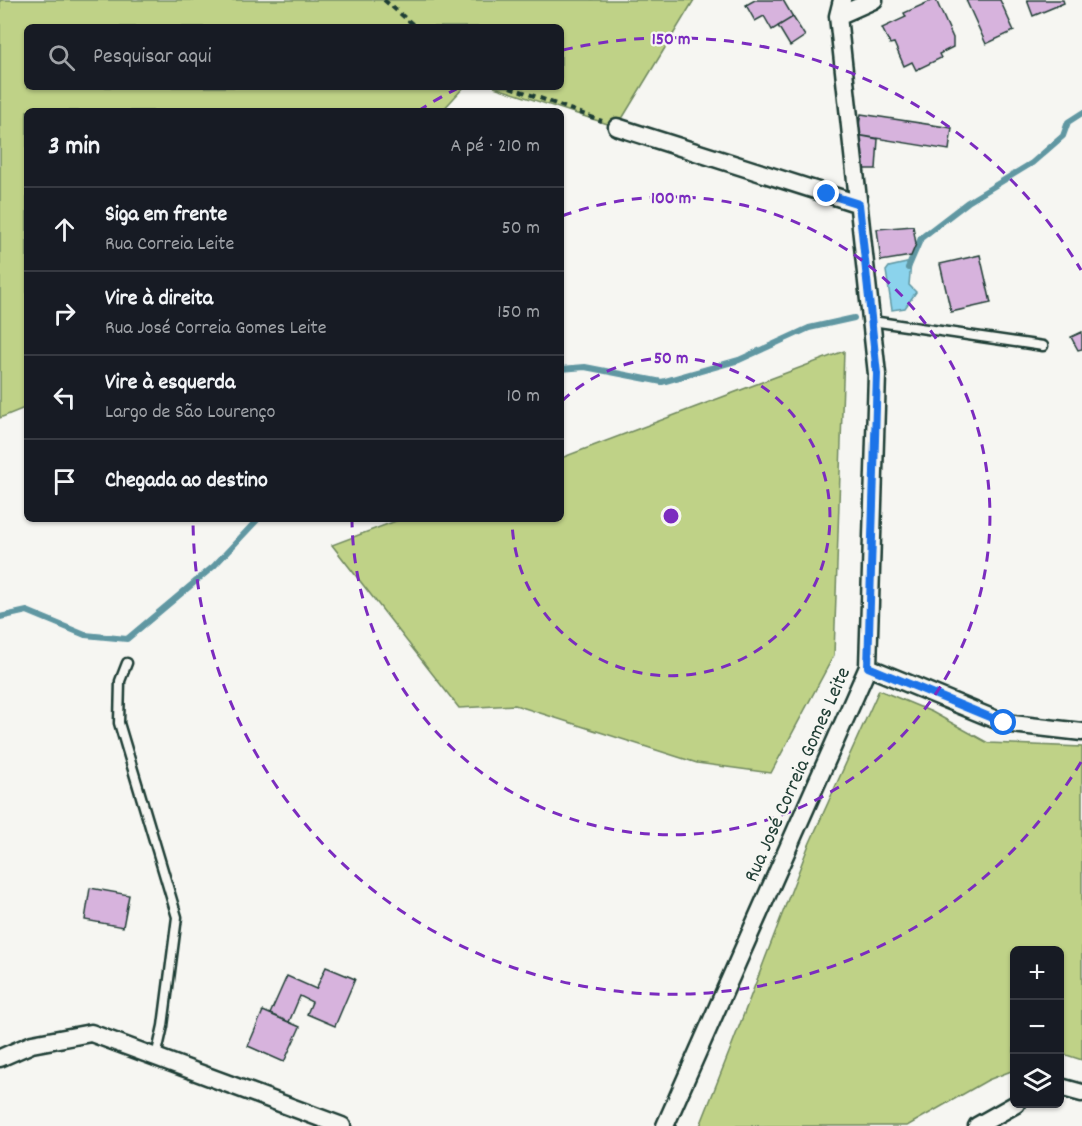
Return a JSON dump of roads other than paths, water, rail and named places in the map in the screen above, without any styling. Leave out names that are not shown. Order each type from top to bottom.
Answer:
[{"type":"street","points":[[840,8],[874,0]]},
{"type":"street","name":"Rua José Correia Gomes Leite","points":[[665,1126],[868,667],[877,374],[840,8]]},
{"type":"street","points":[[617,127],[859,204]]},
{"type":"street","points":[[868,667],[1004,723],[1082,732]]},
{"type":"street","points":[[0,1058],[32,1044],[90,1033],[342,1126]]},
{"type":"street","points":[[1064,1088],[1082,1093]]},
{"type":"street","points":[[977,1126],[1010,1107]]},
{"type":"lane","points":[[872,321],[1043,346]]},
{"type":"lane","points":[[127,663],[120,681],[119,723],[177,917],[163,1026],[156,1057]]},
{"type":"water","points":[[911,262],[909,285],[916,292],[905,308],[892,310],[886,271],[889,267]]},
{"type":"waterway","points":[[908,268],[921,238],[968,202],[1032,163],[1063,136],[1068,122],[1082,113]]},
{"type":"waterway","points":[[564,369],[585,367],[662,382],[739,360],[809,328],[854,318]]},
{"type":"waterway","points":[[0,617],[27,611],[85,635],[127,639],[214,566],[255,522]]}]
